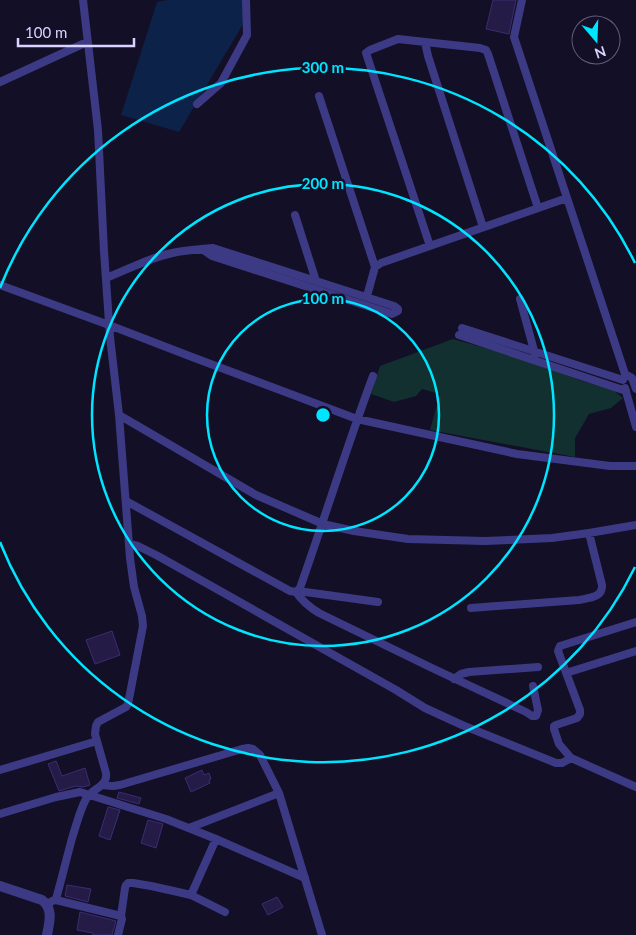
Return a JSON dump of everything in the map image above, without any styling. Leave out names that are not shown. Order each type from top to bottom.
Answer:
[{"type":"street","points":[[47,935],[50,908],[79,816],[89,795],[105,782],[106,777],[95,729],[98,722],[126,708],[128,704],[143,632],[143,622],[132,576],[106,278],[98,130],[83,0]]},
{"type":"street","points":[[197,104],[221,83],[247,35],[246,0]]},
{"type":"street","points":[[522,0],[514,37],[629,377],[636,389]]},
{"type":"street","points":[[430,246],[366,53],[398,39],[486,50],[538,208]]},
{"type":"street","points":[[0,82],[87,42]]},
{"type":"street","points":[[425,42],[483,227]]},
{"type":"street","points":[[319,96],[375,267],[367,296]]},
{"type":"street","points":[[375,267],[381,263],[567,198]]},
{"type":"street","points":[[295,215],[316,280]]},
{"type":"street","points":[[106,278],[152,259],[176,252],[202,249],[213,248],[367,296],[394,306],[398,311],[392,314],[212,256],[202,249]]},
{"type":"street","points":[[0,285],[110,324],[192,358],[357,419],[517,454],[610,466],[636,466]]},
{"type":"street","points":[[520,299],[536,352],[534,360]]},
{"type":"street","points":[[626,392],[461,332],[629,377]]},
{"type":"street","points":[[373,376],[323,524],[297,591],[301,599],[307,606],[319,613],[532,716],[536,716],[538,710],[533,686]]},
{"type":"street","points":[[629,377],[626,392],[636,427]]},
{"type":"street","points":[[118,415],[245,489],[323,524],[354,531],[408,539],[484,541],[552,538],[589,534],[636,525]]},
{"type":"street","points":[[126,501],[290,591],[378,602]]},
{"type":"street","points":[[471,608],[578,600],[600,594],[603,590],[589,534]]},
{"type":"street","points":[[129,544],[138,546],[158,556],[425,708],[556,763],[562,763],[571,758]]},
{"type":"street","points":[[636,622],[560,646],[558,651],[580,714],[577,718],[554,726],[554,729],[559,744],[571,758],[636,787]]},
{"type":"street","points":[[566,674],[636,651]]},
{"type":"street","points":[[454,678],[469,672],[538,667]]},
{"type":"street","points":[[0,770],[97,741]]},
{"type":"street","points":[[102,785],[116,786],[242,749],[253,749],[260,756],[279,793],[322,935]]},
{"type":"street","points":[[0,814],[80,792],[189,828],[305,878]]},
{"type":"street","points":[[189,828],[279,793]]},
{"type":"street","points":[[191,895],[216,839]]},
{"type":"street","points":[[118,935],[122,920],[125,888],[128,883],[191,895],[225,912]]},
{"type":"street","points":[[0,886],[42,900],[121,916]]},
{"type":"green space","points":[[453,339],[524,359],[582,381],[613,390],[623,398],[611,408],[589,414],[575,438],[575,457],[430,430],[440,394],[422,389],[416,396],[394,402],[371,394],[380,366]]},
{"type":"water","points":[[167,0],[242,0],[249,14],[179,132],[121,115],[157,2]]},
{"type":"building","points":[[493,0],[516,0],[509,34],[486,29]]},
{"type":"building","points":[[112,631],[120,655],[95,664],[86,640]]},
{"type":"building","points":[[56,761],[62,776],[85,768],[90,785],[76,786],[59,791],[48,764]]},
{"type":"building","points":[[202,770],[204,775],[209,773],[210,783],[191,792],[185,778]]},
{"type":"building","points":[[119,792],[141,798],[139,804],[117,798]]},
{"type":"building","points":[[108,807],[120,810],[110,840],[99,836]]},
{"type":"building","points":[[148,820],[163,824],[156,848],[141,843]]},
{"type":"building","points":[[67,885],[91,889],[88,902],[65,896]]},
{"type":"building","points":[[277,897],[283,907],[268,915],[262,904]]},
{"type":"building","points":[[80,912],[116,921],[112,935],[93,935],[93,933],[77,930]]}]
